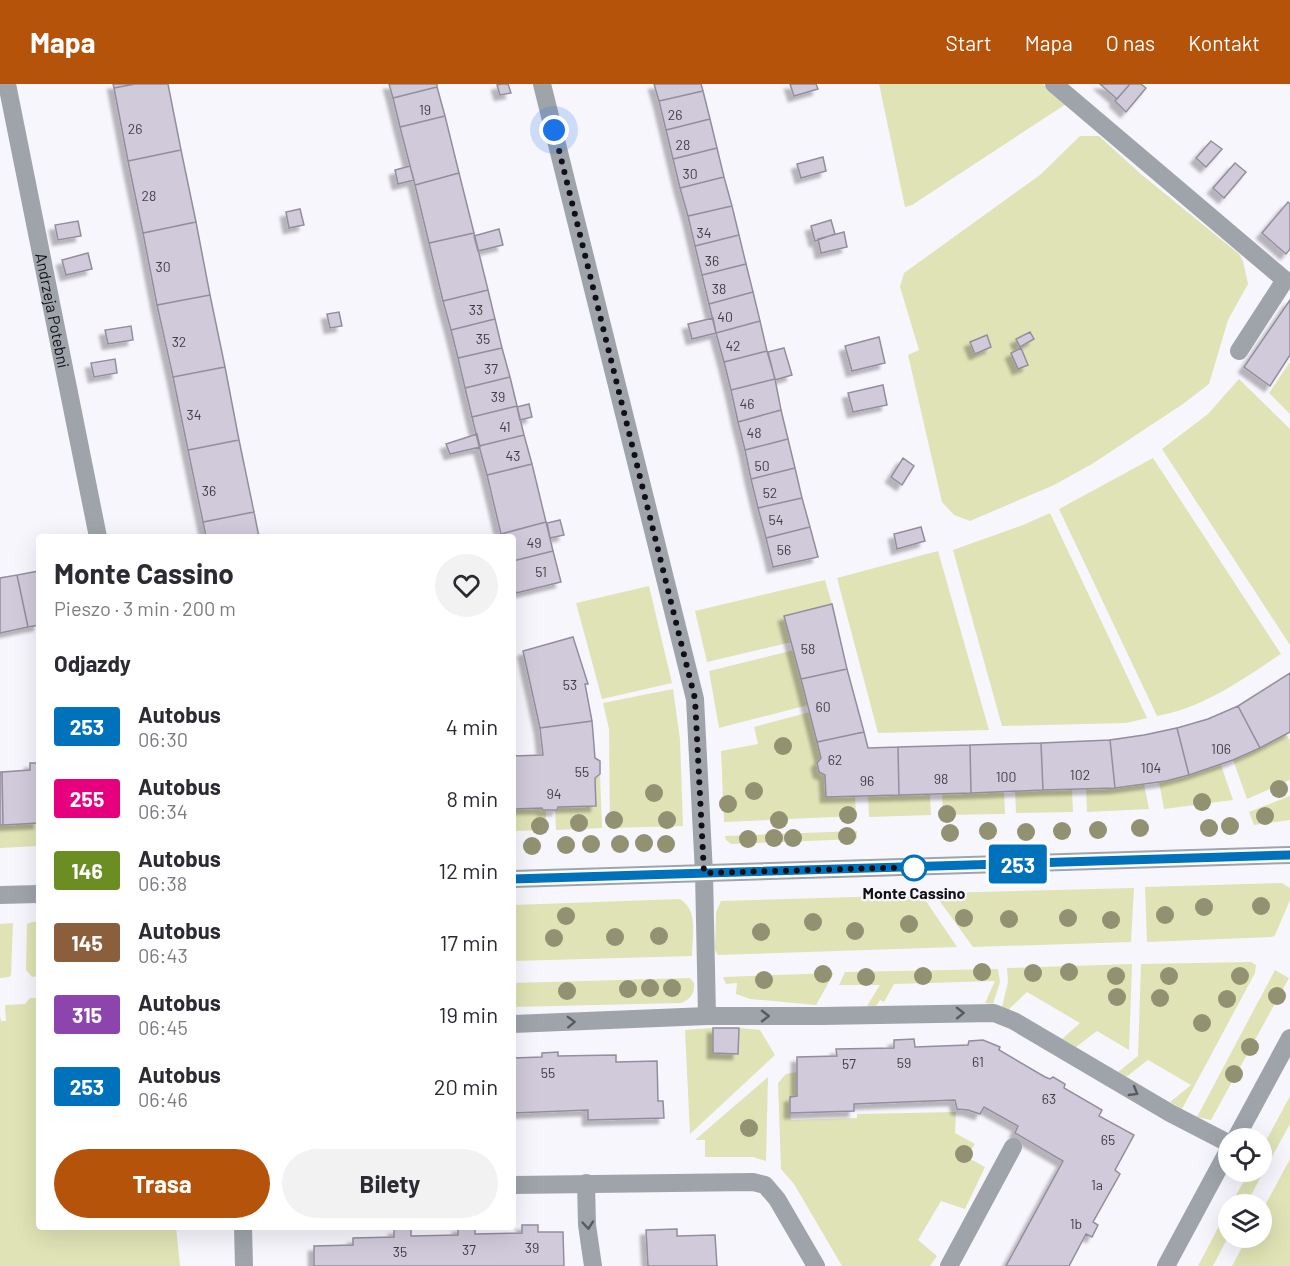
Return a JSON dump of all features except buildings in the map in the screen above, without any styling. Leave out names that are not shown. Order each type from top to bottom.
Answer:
[{"type":"street","name":"Andrzeja Potebni","points":[[7,84],[97,534]]},
{"type":"street","points":[[542,84],[695,699],[704,873],[707,1016]]},
{"type":"street","points":[[1054,84],[1285,280],[1239,351]]},
{"type":"street","points":[[516,879],[1290,855]]},
{"type":"street","points":[[0,895],[36,894]]},
{"type":"street","points":[[516,1024],[707,1016],[994,1013],[1014,1021],[1218,1138]]},
{"type":"street","points":[[1241,1128],[1290,1038]]},
{"type":"street","points":[[949,1266],[1013,1147]]},
{"type":"street","points":[[1166,1266],[1218,1170]]},
{"type":"street","points":[[516,1185],[753,1182],[765,1185],[777,1200],[816,1266]]},
{"type":"street","points":[[586,1183],[587,1225],[593,1266]]},
{"type":"street","points":[[243,1230],[244,1266]]},
{"type":"green space","points":[[879,84],[1043,84],[1066,104],[912,205],[905,207]]},
{"type":"green space","points":[[1080,136],[1099,136],[1142,175],[1239,254],[1243,261],[1248,284],[1228,320],[1209,384],[1183,404],[1092,464],[1054,485],[970,521],[954,515],[942,502],[908,355],[919,350],[900,287],[904,273],[1040,175]]},
{"type":"green space","points":[[1290,362],[1290,414],[1269,393]]},
{"type":"green space","points":[[1239,379],[1290,429],[1290,645],[1162,449],[1208,414]]},
{"type":"green space","points":[[1153,458],[1281,654],[1237,683],[1207,699],[1157,716],[1059,509]]},
{"type":"green space","points":[[1050,513],[1147,718],[1126,723],[1002,726],[953,550]]},
{"type":"green space","points":[[938,551],[989,730],[878,733],[837,578]]},
{"type":"green space","points":[[825,580],[832,604],[792,642],[707,662],[695,611]]},
{"type":"green space","points":[[649,586],[672,683],[602,699],[576,603]]},
{"type":"green space","points":[[794,650],[808,705],[719,728],[709,671]]},
{"type":"green space","points":[[673,689],[680,739],[683,826],[610,828],[609,729],[603,703]]},
{"type":"green space","points":[[810,712],[821,758],[817,764],[819,772],[825,775],[826,797],[855,796],[856,816],[724,822],[721,751],[758,744],[754,727]]},
{"type":"green space","points":[[1286,734],[1290,740],[1290,780],[1247,799],[1233,760]]},
{"type":"green space","points":[[1221,765],[1233,800],[1164,809],[1159,782]]},
{"type":"green space","points":[[600,774],[602,828],[556,830],[555,810],[558,807],[596,806],[595,778]]},
{"type":"green space","points":[[1144,784],[1149,809],[1087,812],[1086,789]]},
{"type":"green space","points":[[1072,790],[1073,812],[1016,813],[1015,791]]},
{"type":"green space","points":[[1004,791],[1005,814],[943,815],[942,794]]},
{"type":"green space","points":[[930,794],[931,815],[869,817],[868,795]]},
{"type":"green space","points":[[1290,796],[1290,820],[1254,825],[1249,812]]},
{"type":"green space","points":[[542,808],[546,810],[546,830],[516,831],[516,809]]},
{"type":"green space","points":[[36,823],[36,846],[0,848],[0,825]]},
{"type":"green space","points":[[857,831],[857,839],[731,844],[725,836]]},
{"type":"green space","points":[[1282,883],[1290,888],[1290,900],[1275,935],[1272,937],[1147,942],[1145,887]]},
{"type":"green space","points":[[1134,888],[1131,942],[973,947],[936,896],[938,893]]},
{"type":"green space","points":[[922,895],[957,947],[718,955],[715,950],[716,912],[721,901]]},
{"type":"green space","points":[[680,899],[690,910],[692,917],[692,956],[516,961],[516,905]]},
{"type":"green space","points":[[36,922],[36,976],[32,977],[26,970],[27,924]]},
{"type":"green space","points":[[13,923],[11,975],[0,978],[0,924]]},
{"type":"green space","points":[[1251,962],[1256,965],[1255,973],[1182,1109],[1170,1102],[1191,1085],[1148,1060],[1126,1077],[1118,1072],[1138,1056],[1141,964]]},
{"type":"green space","points":[[1132,964],[1129,1050],[1097,1031],[1076,1047],[1062,1039],[1080,1023],[1027,992],[1008,1010],[1002,1007],[1008,982],[1007,968]]},
{"type":"green space","points":[[998,969],[1000,982],[993,1004],[985,1003],[995,981],[894,984],[884,1002],[880,1000],[876,1006],[867,1006],[880,985],[839,985],[845,972]]},
{"type":"green space","points":[[1275,970],[1289,978],[1211,1120],[1197,1117]]},
{"type":"green space","points":[[834,973],[816,1005],[750,999],[736,994],[737,983],[726,984],[723,977]]},
{"type":"green space","points":[[690,978],[694,987],[689,998],[681,1003],[516,1007],[516,983]]},
{"type":"green space","points":[[30,998],[36,998],[36,1230],[176,1230],[180,1266],[0,1266],[0,1016],[1,1021],[6,1021],[5,1005],[25,1004]]},
{"type":"green space","points":[[713,1028],[713,1053],[738,1054],[739,1028],[760,1030],[775,1055],[690,1134],[685,1030]]},
{"type":"green space","points":[[797,1072],[797,1096],[790,1097],[791,1120],[857,1118],[857,1114],[956,1112],[955,1133],[975,1144],[967,1157],[985,1167],[965,1209],[941,1201],[918,1240],[937,1256],[930,1266],[842,1266],[794,1184],[781,1169],[778,1083],[786,1074]]},
{"type":"green space","points":[[768,1077],[766,1161],[753,1157],[705,1157],[705,1140],[695,1140]]},
{"type":"green space","points":[[1290,1096],[1290,1124],[1272,1157],[1272,1129]]},
{"type":"green space","points":[[1290,1159],[1290,1266],[1232,1266],[1242,1248],[1272,1248],[1271,1194]]},
{"type":"green space","points":[[1243,1182],[1258,1182],[1252,1194],[1237,1194]]},
{"type":"green space","points":[[1218,1228],[1218,1248],[1222,1248],[1213,1266],[1198,1266]]},
{"type":"bus line","name":"253","points":[[516,879],[1290,855]]},
{"type":"place","name":"Monte Cassino","points":[[914,868]]},
{"type":"route","points":[[554,130],[695,699],[704,873],[916,867],[914,868]]}]
